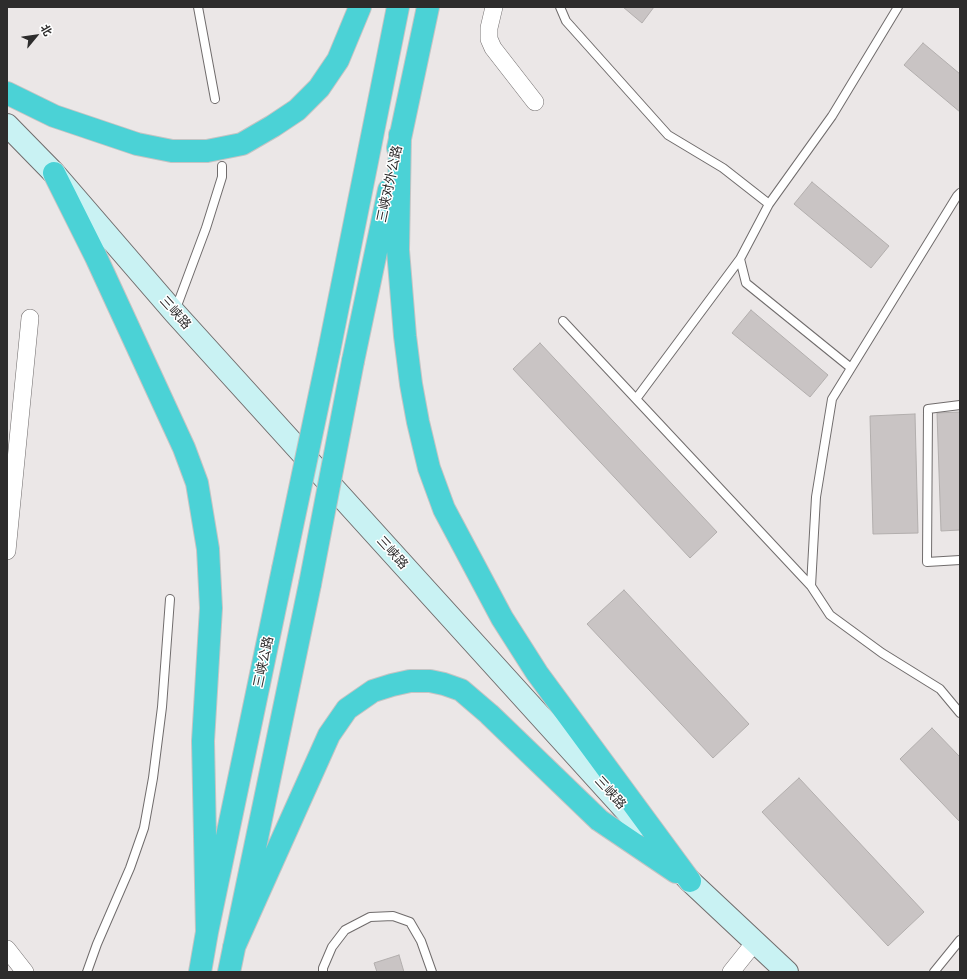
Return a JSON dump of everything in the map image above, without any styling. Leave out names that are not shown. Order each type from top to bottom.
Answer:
[{"type":"highway","points":[[7,93],[54,116],[137,144],[172,151],[207,151],[242,144],[296,110],[319,88],[338,60],[360,7]]},
{"type":"highway","name":"三峡对外公路","points":[[329,351],[398,7]]},
{"type":"highway","name":"三峡对外公路","points":[[234,947],[310,584],[353,361],[428,7]]},
{"type":"highway","points":[[400,135],[398,250],[406,343],[411,384],[418,422],[429,468],[444,510],[502,618],[537,673],[690,881]]},
{"type":"highway","points":[[54,173],[96,257],[184,448],[197,483],[208,550],[211,608],[203,741],[207,932]]},
{"type":"highway","name":"三峡公路","points":[[200,972],[207,932],[329,351]]},
{"type":"highway","points":[[229,972],[234,947],[329,735],[346,709],[373,691],[410,681],[430,681],[461,690],[489,714],[599,820],[690,881]]},
{"type":"main road","name":"三峡路","points":[[7,125],[54,173],[174,312],[690,881],[787,972]]},
{"type":"street","points":[[494,7],[489,28],[489,40],[493,48],[535,102]]},
{"type":"street","points":[[7,551],[30,318]]},
{"type":"street","points":[[731,972],[755,942]]},
{"type":"street","points":[[7,949],[25,972]]},
{"type":"lane","points":[[198,7],[215,99]]},
{"type":"lane","points":[[560,7],[566,21],[668,135],[723,168],[769,204]]},
{"type":"lane","points":[[636,399],[740,259],[769,204],[832,116],[898,7]]},
{"type":"lane","points":[[174,312],[206,228],[222,177],[222,166]]},
{"type":"lane","points":[[811,586],[816,497],[832,399],[960,193]]},
{"type":"lane","points":[[740,259],[746,282],[851,368]]},
{"type":"lane","points":[[563,321],[811,586],[830,615],[882,653],[940,688],[960,713]]},
{"type":"lane","points":[[960,405],[928,409],[927,562],[960,560]]},
{"type":"lane","points":[[87,972],[97,944],[130,868],[144,828],[153,778],[162,707],[170,599]]},
{"type":"lane","points":[[323,972],[323,968],[332,947],[346,930],[370,918],[392,916],[410,922],[421,941],[432,972]]},
{"type":"lane","points":[[934,972],[960,940]]},
{"type":"building","points":[[623,7],[654,7],[642,23]]},
{"type":"building","points":[[923,43],[960,74],[960,112],[904,65]]},
{"type":"building","points":[[812,182],[889,246],[871,268],[794,204]]},
{"type":"building","points":[[751,310],[828,375],[810,397],[732,333]]},
{"type":"building","points":[[540,343],[717,532],[690,558],[513,369]]},
{"type":"building","points":[[960,412],[960,530],[941,531],[937,413]]},
{"type":"building","points":[[915,414],[918,533],[873,534],[870,416]]},
{"type":"building","points":[[624,590],[749,724],[713,758],[587,624]]},
{"type":"building","points":[[932,728],[960,757],[960,822],[900,759]]},
{"type":"building","points":[[799,778],[924,912],[888,946],[762,812]]},
{"type":"building","points":[[399,955],[404,972],[377,972],[374,963]]}]
